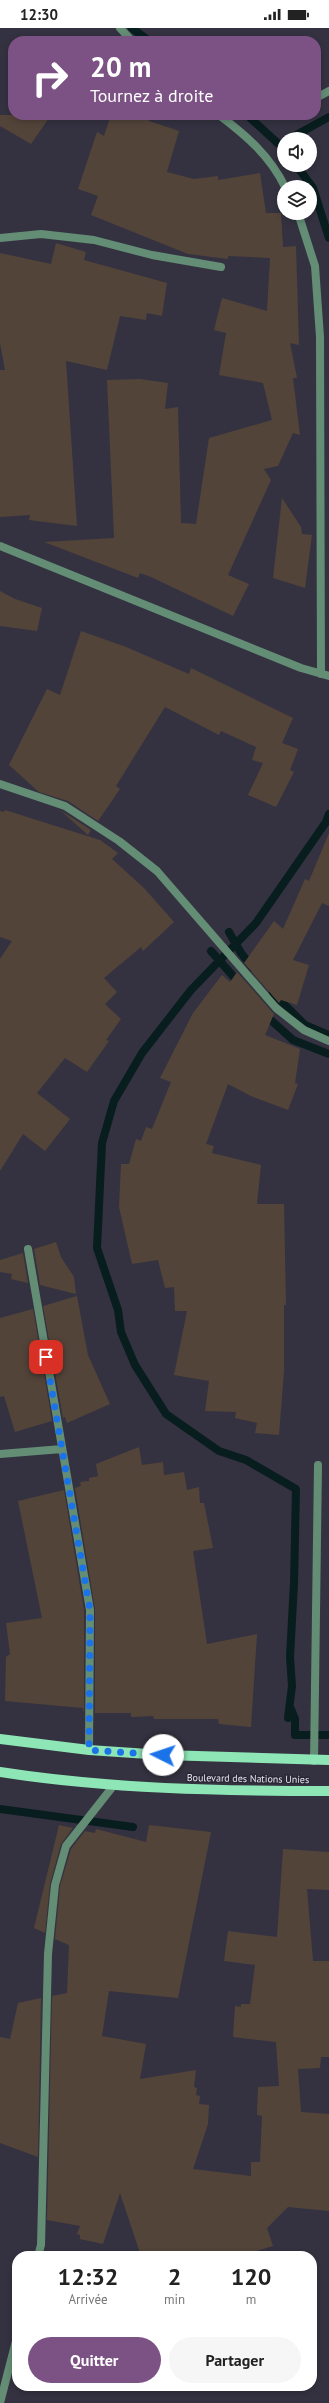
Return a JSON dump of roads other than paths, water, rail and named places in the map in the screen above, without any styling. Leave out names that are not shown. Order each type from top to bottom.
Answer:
[{"type":"main road","name":"Boulevard des Nations Unies","points":[[0,1739],[89,1750],[163,1755],[314,1761],[329,1760]]},
{"type":"main road","name":"Boulevard des Nations Unies","points":[[0,1772],[56,1781],[144,1788],[329,1792]]},
{"type":"street","points":[[120,28],[127,36]]},
{"type":"street","points":[[225,120],[241,132],[275,166],[282,180]]},
{"type":"street","points":[[0,546],[325,675],[320,337],[315,266],[300,220]]},
{"type":"street","points":[[0,238],[41,234],[94,240],[152,255],[221,267]]},
{"type":"street","points":[[0,784],[65,806],[120,841],[157,871],[276,1008],[304,1030],[329,1041]]},
{"type":"street","points":[[28,1249],[90,1610],[89,1750]]},
{"type":"street","points":[[0,1454],[62,1449]]},
{"type":"street","points":[[314,1761],[318,1465]]},
{"type":"street","points":[[39,2251],[41,2245],[45,2127],[48,1954],[55,1885],[66,1846],[114,1785]]},
{"type":"street","points":[[0,2403],[12,2356]]},
{"type":"waterway","points":[[132,28],[142,36]]},
{"type":"waterway","points":[[302,132],[329,117]]},
{"type":"waterway","points":[[252,120],[277,143]]},
{"type":"waterway","points":[[301,172],[313,188],[329,238]]},
{"type":"waterway","points":[[288,1718],[292,1686],[290,1657],[294,1583],[296,1489],[246,1460],[219,1451],[166,1414],[135,1365],[121,1332],[118,1310],[97,1248],[102,1143],[114,1101],[142,1053],[191,990],[256,923],[326,822],[329,814]]},
{"type":"waterway","points":[[229,932],[241,953],[253,968]]},
{"type":"waterway","points":[[211,951],[240,984]]},
{"type":"waterway","points":[[273,993],[305,1025],[329,1035]]},
{"type":"waterway","points":[[263,1013],[293,1040],[329,1054]]},
{"type":"waterway","points":[[291,1709],[295,1719],[295,1735],[329,1735]]},
{"type":"waterway","points":[[0,1809],[133,1827]]}]
